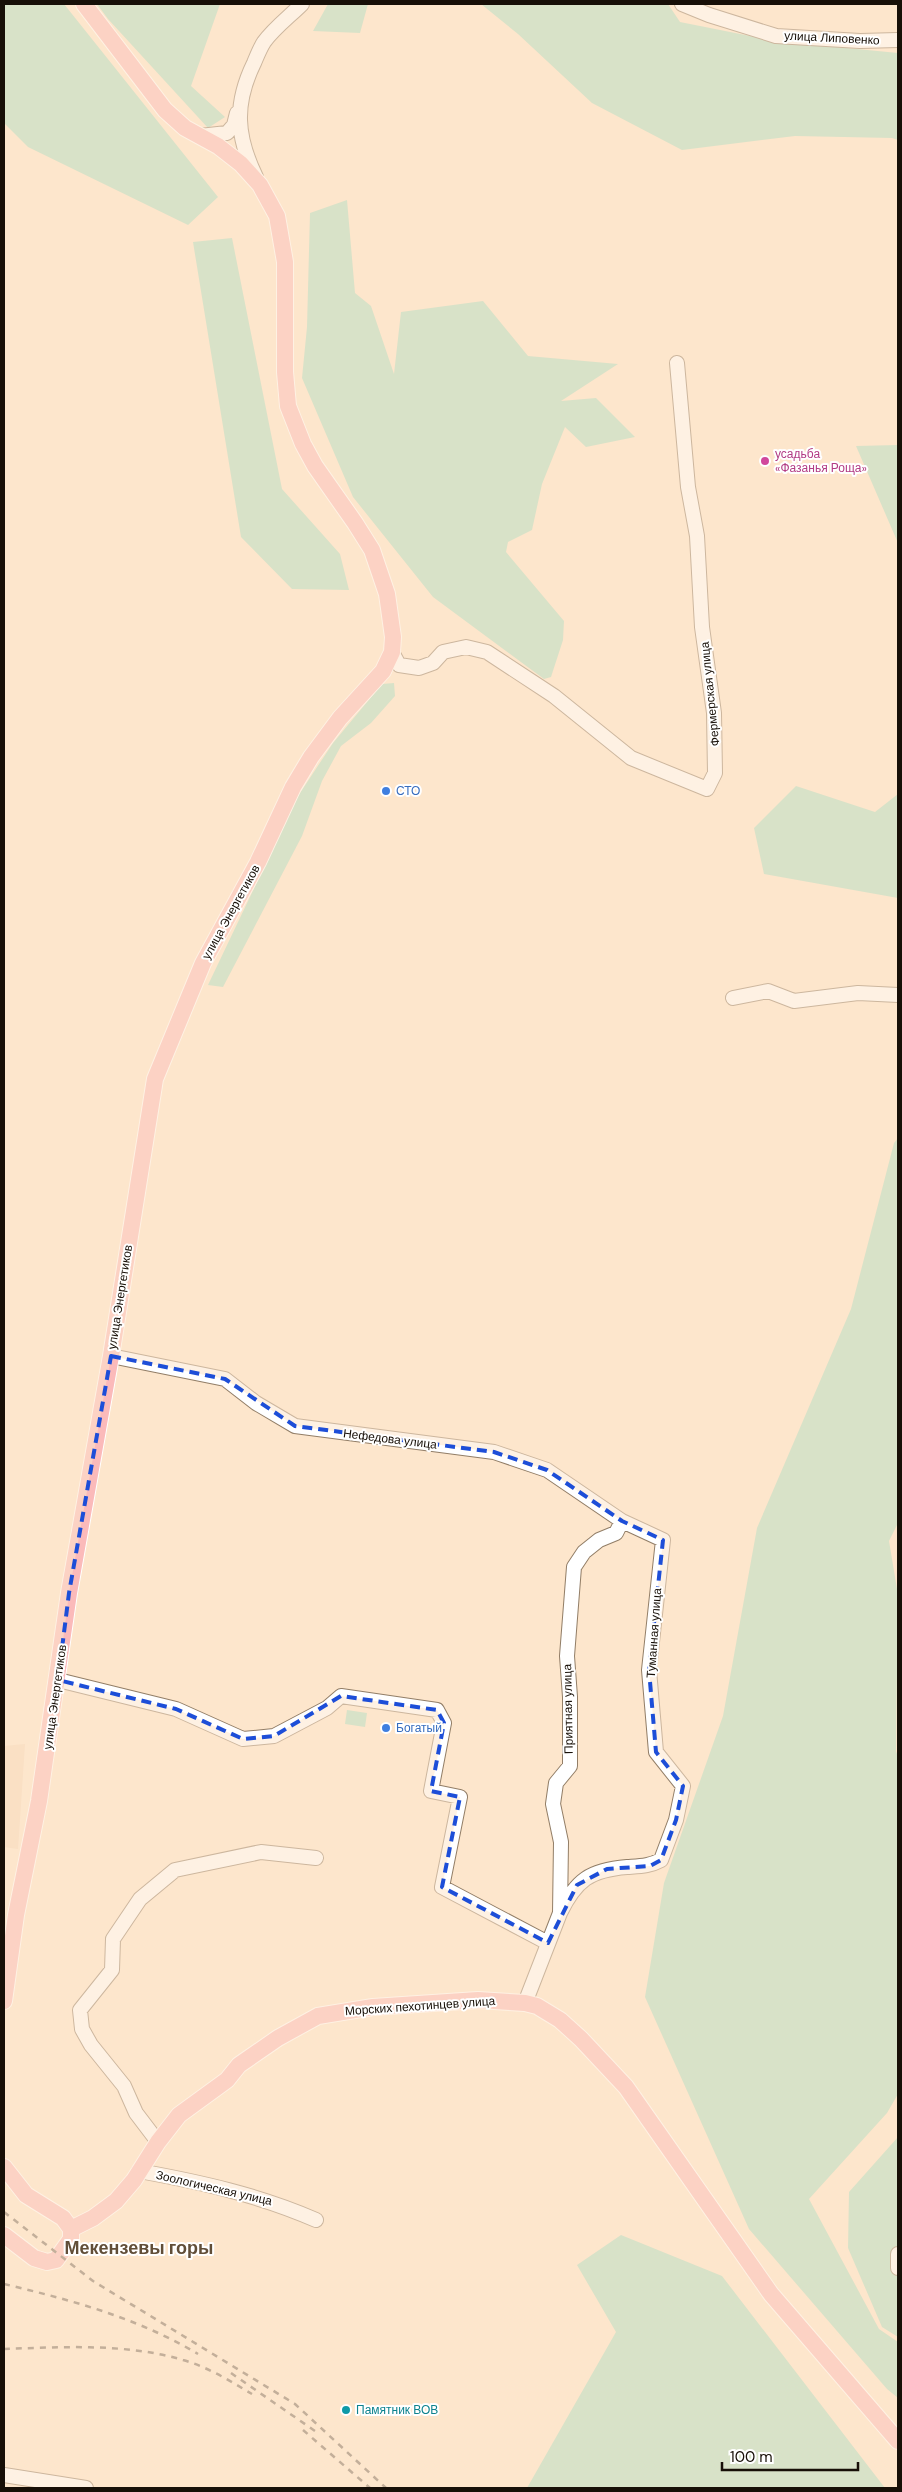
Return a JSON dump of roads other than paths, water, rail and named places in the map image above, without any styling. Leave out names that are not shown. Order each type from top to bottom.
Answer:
[{"type":"main road","points":[[84,4],[165,110],[185,128],[218,146],[241,164],[260,185],[277,216],[286,262],[285,372],[288,406],[303,444],[315,466],[356,523],[374,557],[387,594],[395,658]]},
{"type":"main road","name":"улица Энергетиков","points":[[4,2000],[16,1916],[39,1801],[58,1680],[69,1593],[111,1356],[155,1079],[203,963],[258,862],[293,786],[311,757],[340,718],[395,658]]},
{"type":"main road","name":"Морских пехотинцев улица","points":[[71,2229],[93,2218],[116,2201],[178,2115],[227,2080],[239,2065],[278,2038],[318,2016],[373,2007],[478,2000],[525,2002]]},
{"type":"main road","points":[[525,2002],[537,2006],[560,2020],[581,2039],[626,2087],[771,2294],[898,2441]]},
{"type":"main road","points":[[4,2167],[26,2195],[63,2218],[71,2229],[71,2239],[68,2246],[56,2260],[47,2262],[34,2258],[4,2235]]},
{"type":"street","points":[[200,136],[227,133],[234,125],[248,76],[264,42],[302,4]]},
{"type":"street","name":"улица Липовенко","points":[[682,4],[709,15],[776,36],[860,41],[898,40]]},
{"type":"street","points":[[238,108],[239,127],[243,144],[260,185]]},
{"type":"street","name":"Фермерская улица","points":[[395,658],[419,668],[433,663],[443,652],[466,647],[487,652],[554,696],[631,758],[707,789],[715,773],[714,713],[702,627],[696,536],[688,487],[677,363]]},
{"type":"street","points":[[733,998],[768,991],[794,1002],[858,993],[898,995]]},
{"type":"street","name":"Нефедова улица","points":[[111,1356],[225,1379],[256,1403],[295,1426],[494,1452],[547,1470],[622,1521],[663,1540]]},
{"type":"street","name":"Приятная улица","points":[[525,2002],[560,1913],[561,1842],[554,1804],[556,1783],[570,1766],[570,1697],[567,1656],[574,1567],[584,1552],[599,1540],[616,1533],[622,1521]]},
{"type":"street","name":"Туманная улица","points":[[560,1913],[577,1885],[594,1873],[607,1869],[650,1866],[661,1860],[676,1820],[683,1786],[656,1752],[649,1670],[663,1540]]},
{"type":"street","points":[[58,1680],[176,1709],[243,1739],[274,1736],[326,1708],[341,1696],[437,1710],[444,1724],[431,1791],[460,1797],[442,1887],[548,1943]]},
{"type":"street","points":[[158,2142],[136,2113],[124,2086],[91,2045],[82,2029],[80,2010],[112,1970],[114,1939],[140,1899],[175,1870],[261,1852],[316,1858]]},
{"type":"street","name":"Зоологическая улица","points":[[139,2170],[243,2192],[279,2204],[316,2220]]},
{"type":"street","points":[[898,2254],[898,2268]]},
{"type":"street","points":[[4,2475],[86,2488]]},
{"type":"railway","points":[[4,2212],[93,2281],[295,2404],[386,2488]]},
{"type":"railway","points":[[4,2284],[79,2304],[128,2320],[175,2341],[198,2354]]},
{"type":"railway","points":[[4,2349],[94,2347],[139,2351],[183,2360],[201,2366],[252,2394]]},
{"type":"railway","points":[[231,2373],[315,2431]]},
{"type":"railway","points":[[303,2430],[370,2488]]},
{"type":"place","name":"усадьба «Фазанья Роща»","points":[[765,461]]},
{"type":"place","name":"СТО","points":[[386,791]]},
{"type":"place","name":"Богатый","points":[[386,1728]]},
{"type":"place","name":"Памятник ВОВ","points":[[346,2410]]},
{"type":"district","name":"Мекензевы горы","points":[[139,2248]]}]
